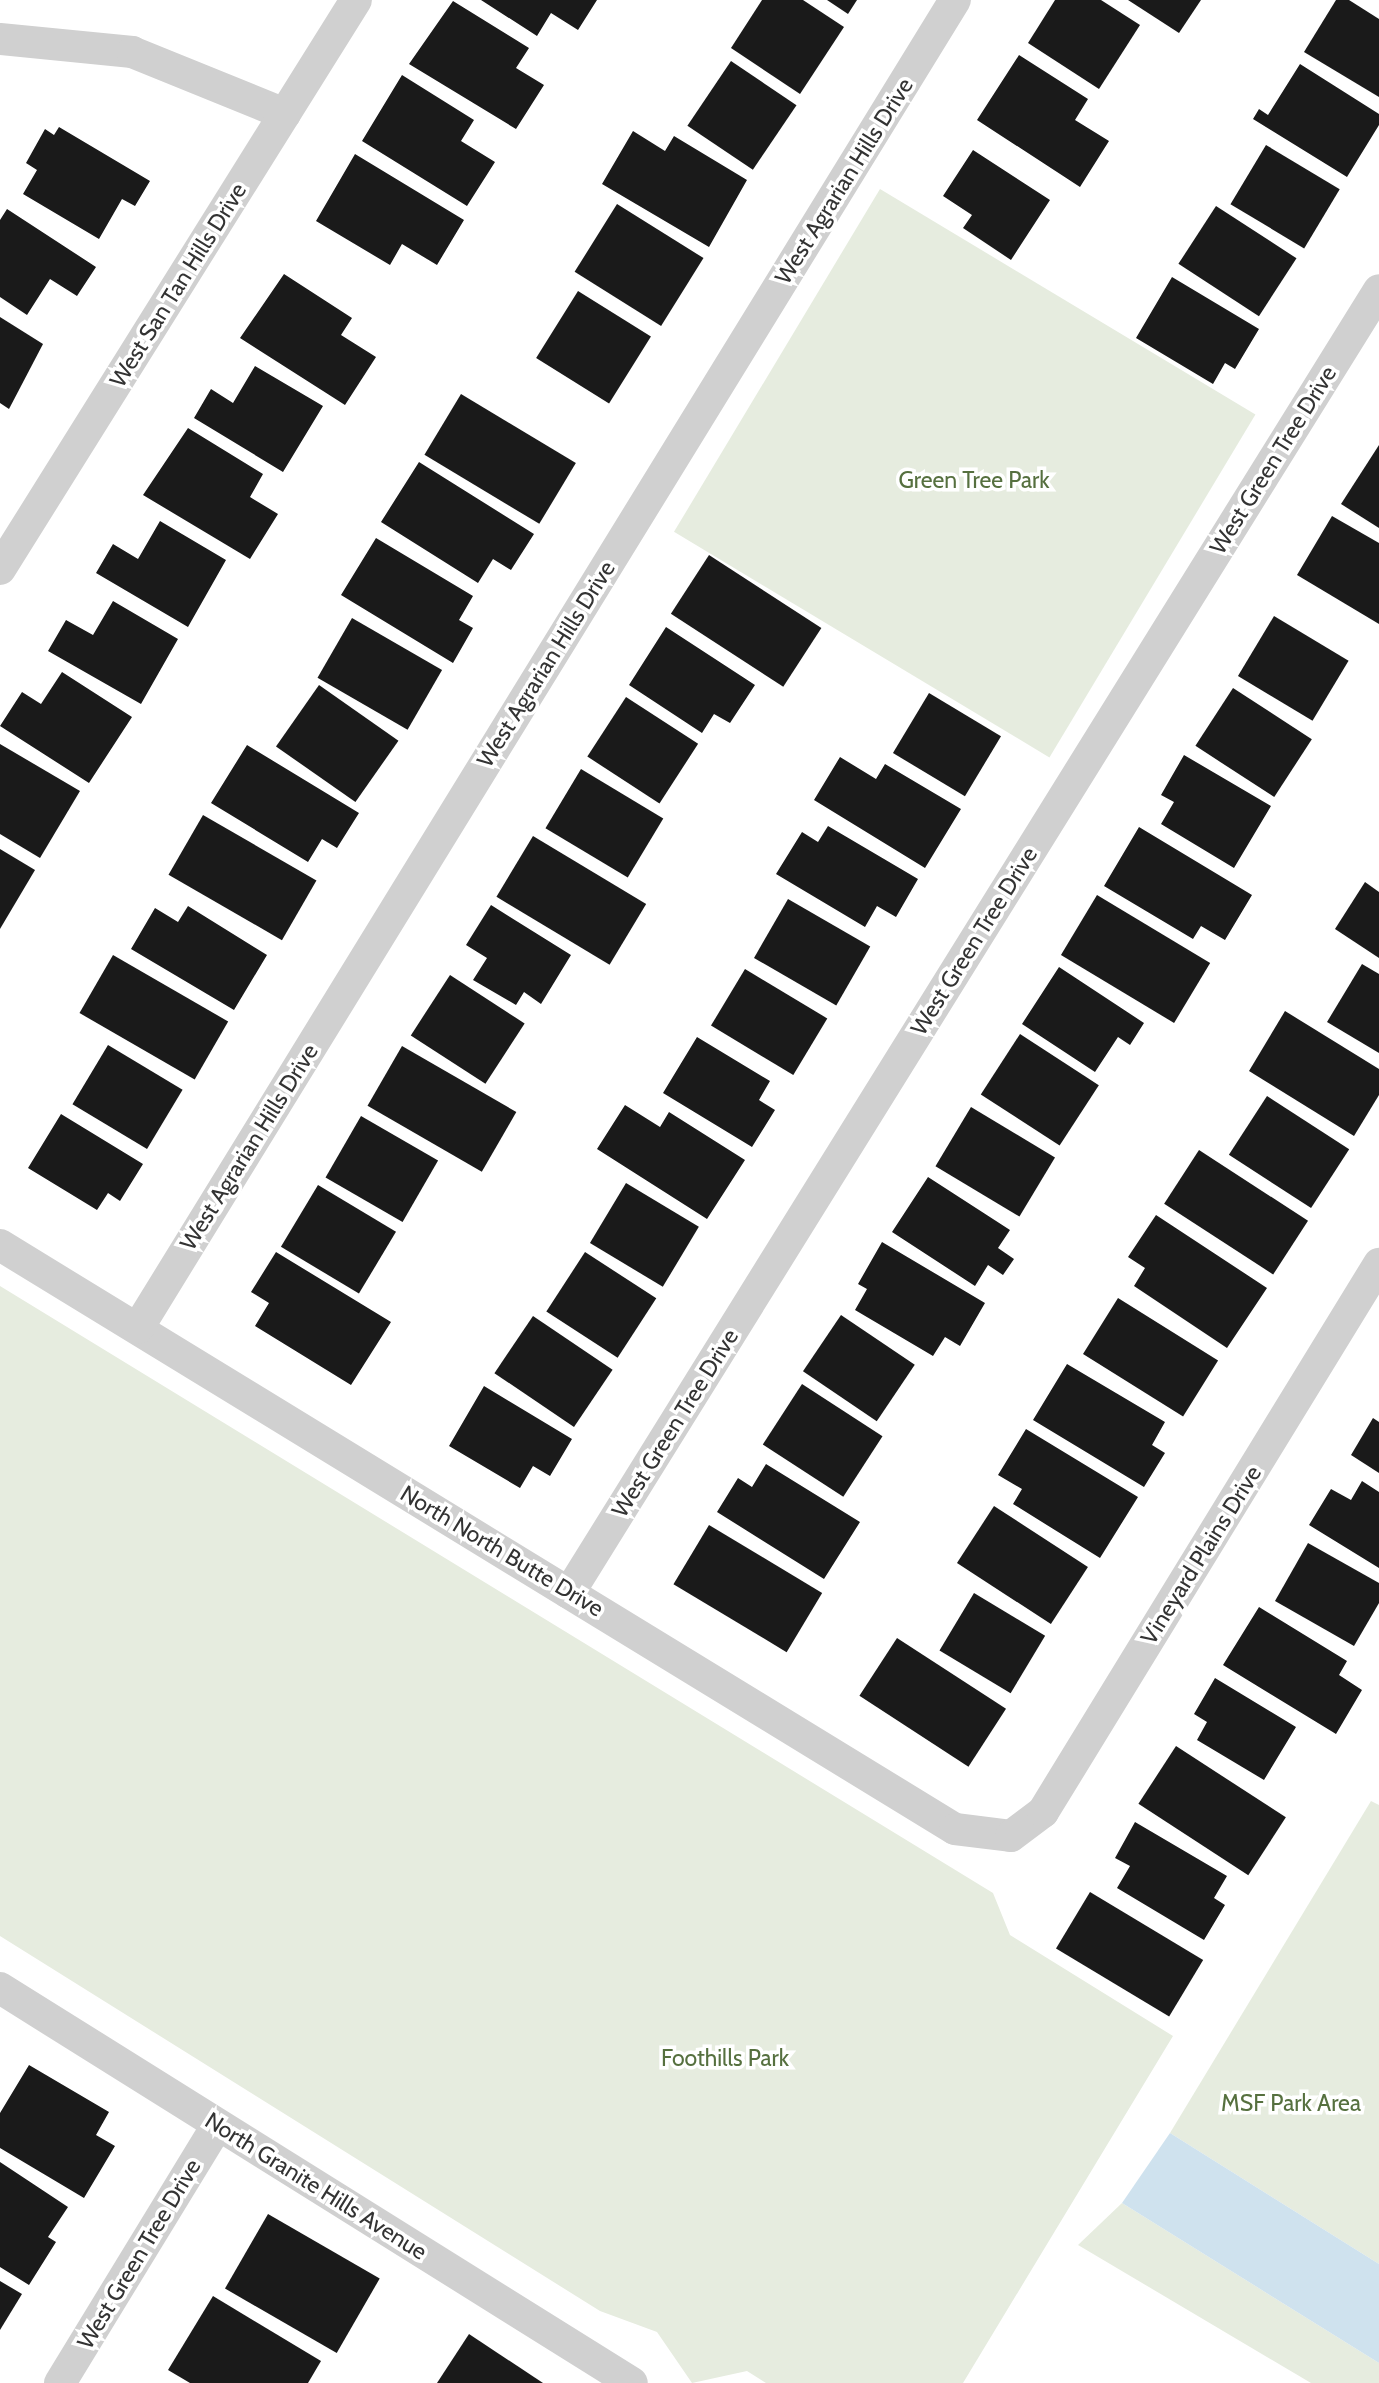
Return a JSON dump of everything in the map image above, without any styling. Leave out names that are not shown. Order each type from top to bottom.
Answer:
[{"type":"street","name":"West San Tan Hills Drive","points":[[0,569],[356,0]]},
{"type":"street","name":"West Agrarian Hills Drive","points":[[138,1328],[955,0]]},
{"type":"street","points":[[0,39],[132,52],[285,114]]},
{"type":"street","name":"West Green Tree Drive","points":[[569,1592],[1379,290]]},
{"type":"street","name":"North North Butte Drive","points":[[0,1245],[956,1829],[1011,1836]]},
{"type":"street","name":"Vineyard Plains Drive","points":[[1011,1836],[1043,1812],[1379,1264]]},
{"type":"street","name":"North Granite Hills Avenue","points":[[0,1988],[632,2383]]},
{"type":"street","name":"West Green Tree Drive","points":[[60,2383],[217,2126]]},
{"type":"green space","name":"Green Tree Park","points":[[880,189],[1255,415],[1049,757],[674,532]]},
{"type":"green space","name":"Foothills Park","points":[[0,1286],[993,1893],[1010,1935],[1173,2036],[963,2383],[766,2383],[747,2371],[692,2383],[657,2332],[600,2311],[0,1936]]},
{"type":"green space","name":"MSF Park Area","points":[[1371,1801],[1379,1805],[1379,2264],[1170,2133]]},
{"type":"green space","points":[[1122,2203],[1379,2363],[1379,2383],[1311,2383],[1078,2245]]},
{"type":"water","points":[[1170,2133],[1379,2264],[1379,2363],[1122,2203]]},
{"type":"building","points":[[481,0],[597,0],[578,30],[551,13],[537,36]]},
{"type":"building","points":[[762,0],[803,0],[844,27],[800,94],[731,48]]},
{"type":"building","points":[[827,0],[857,0],[848,14]]},
{"type":"building","points":[[1055,0],[1101,0],[1140,25],[1099,89],[1028,43]]},
{"type":"building","points":[[1128,0],[1201,0],[1179,33]]},
{"type":"building","points":[[1336,0],[1349,0],[1379,19],[1379,97],[1304,52]]},
{"type":"building","points":[[453,1],[529,48],[516,68],[544,85],[516,129],[409,64]]},
{"type":"building","points":[[1019,55],[1088,99],[1075,120],[1109,141],[1080,187],[977,120]]},
{"type":"building","points":[[731,61],[796,105],[753,170],[687,126]]},
{"type":"building","points":[[1300,64],[1379,114],[1379,125],[1347,177],[1253,119],[1259,109],[1268,115]]},
{"type":"building","points":[[402,75],[474,120],[461,141],[495,162],[467,206],[362,141]]},
{"type":"building","points":[[59,127],[150,181],[135,206],[122,199],[99,239],[23,194],[37,170],[26,163],[45,129],[54,135]]},
{"type":"building","points":[[633,131],[665,151],[674,136],[747,180],[709,247],[602,184]]},
{"type":"building","points":[[1266,145],[1340,189],[1304,248],[1230,204]]},
{"type":"building","points":[[973,150],[1050,200],[1011,260],[963,228],[972,215],[943,196]]},
{"type":"building","points":[[355,154],[464,220],[437,265],[402,244],[390,265],[316,221]]},
{"type":"building","points":[[617,204],[704,258],[661,326],[575,272]]},
{"type":"building","points":[[1216,206],[1297,258],[1259,316],[1178,264]]},
{"type":"building","points":[[7,209],[96,267],[77,296],[50,279],[27,315],[0,297],[0,220]]},
{"type":"building","points":[[284,274],[352,318],[341,335],[376,357],[345,405],[240,338]]},
{"type":"building","points":[[1172,277],[1259,329],[1235,369],[1225,363],[1213,384],[1136,338]]},
{"type":"building","points":[[578,291],[651,337],[609,404],[536,358]]},
{"type":"building","points":[[0,317],[43,344],[9,409],[0,403]]},
{"type":"building","points":[[255,366],[323,406],[283,472],[194,418],[211,389],[233,403]]},
{"type":"building","points":[[461,394],[576,463],[539,524],[424,455]]},
{"type":"building","points":[[188,428],[263,474],[250,497],[278,514],[250,559],[143,495]]},
{"type":"building","points":[[1379,445],[1379,528],[1341,504]]},
{"type":"building","points":[[419,462],[534,534],[511,570],[493,559],[478,583],[381,522]]},
{"type":"building","points":[[1332,516],[1379,543],[1379,624],[1297,575]]},
{"type":"building","points":[[160,521],[226,560],[188,627],[96,573],[113,544],[138,559]]},
{"type":"building","points":[[376,538],[473,596],[459,620],[473,628],[453,663],[341,595]]},
{"type":"building","points":[[709,555],[821,628],[783,687],[671,614]]},
{"type":"building","points":[[113,601],[178,639],[141,704],[48,651],[66,620],[93,635]]},
{"type":"building","points":[[1274,616],[1349,661],[1313,721],[1238,676]]},
{"type":"building","points":[[352,618],[442,670],[408,730],[318,678]]},
{"type":"building","points":[[666,627],[755,685],[730,723],[714,714],[702,733],[629,685]]},
{"type":"building","points":[[62,672],[132,717],[89,783],[0,726],[22,692],[41,704]]},
{"type":"building","points":[[319,685],[398,741],[355,802],[276,746]]},
{"type":"building","points":[[1233,688],[1312,739],[1274,797],[1195,746]]},
{"type":"building","points":[[929,693],[1001,736],[965,796],[893,753]]},
{"type":"building","points":[[626,697],[698,744],[659,803],[587,757]]},
{"type":"building","points":[[0,744],[80,791],[40,858],[0,834]]},
{"type":"building","points":[[247,745],[359,813],[337,848],[322,839],[308,862],[211,803]]},
{"type":"building","points":[[1184,755],[1271,806],[1234,868],[1161,824],[1174,802],[1161,795]]},
{"type":"building","points":[[840,757],[876,779],[885,764],[961,809],[925,868],[814,800]]},
{"type":"building","points":[[581,769],[663,818],[628,878],[545,828]]},
{"type":"building","points":[[203,815],[316,880],[282,940],[168,875]]},
{"type":"building","points":[[828,826],[918,879],[896,917],[877,906],[865,927],[776,874],[802,832],[818,842]]},
{"type":"building","points":[[1139,827],[1252,895],[1225,940],[1201,926],[1193,939],[1104,886]]},
{"type":"building","points":[[533,836],[646,904],[610,965],[496,897]]},
{"type":"building","points":[[0,849],[35,870],[0,929]]},
{"type":"building","points":[[1365,882],[1379,892],[1379,958],[1335,929]]},
{"type":"building","points":[[1097,895],[1210,963],[1174,1023],[1061,955]]},
{"type":"building","points":[[788,899],[870,946],[836,1005],[754,958]]},
{"type":"building","points":[[491,905],[571,955],[541,1004],[524,992],[516,1005],[473,980],[487,958],[466,945]]},
{"type":"building","points":[[188,906],[267,955],[234,1010],[131,949],[155,908],[178,922]]},
{"type":"building","points":[[113,955],[228,1022],[195,1080],[80,1013]]},
{"type":"building","points":[[1362,964],[1379,974],[1379,1053],[1327,1022]]},
{"type":"building","points":[[1059,967],[1144,1023],[1130,1045],[1118,1037],[1095,1072],[1022,1024]]},
{"type":"building","points":[[745,969],[827,1018],[793,1075],[711,1026]]},
{"type":"building","points":[[450,975],[525,1023],[485,1084],[411,1035]]},
{"type":"building","points":[[1285,1011],[1379,1069],[1379,1095],[1354,1136],[1249,1071]]},
{"type":"building","points":[[1020,1034],[1099,1085],[1060,1146],[981,1094]]},
{"type":"building","points":[[697,1037],[770,1081],[759,1100],[775,1110],[752,1147],[663,1093]]},
{"type":"building","points":[[108,1045],[183,1090],[147,1149],[72,1104]]},
{"type":"building","points":[[402,1046],[516,1112],[482,1172],[368,1106]]},
{"type":"building","points":[[1267,1096],[1349,1149],[1311,1208],[1229,1155]]},
{"type":"building","points":[[625,1105],[660,1127],[669,1112],[745,1160],[707,1219],[597,1149]]},
{"type":"building","points":[[971,1107],[1055,1157],[1019,1217],[935,1166]]},
{"type":"building","points":[[61,1114],[143,1164],[120,1201],[108,1193],[97,1210],[28,1168]]},
{"type":"building","points":[[361,1116],[438,1160],[403,1222],[326,1177]]},
{"type":"building","points":[[1199,1150],[1308,1221],[1273,1274],[1164,1204]]},
{"type":"building","points":[[928,1177],[1010,1230],[998,1248],[1014,1259],[1003,1275],[988,1265],[975,1286],[892,1232]]},
{"type":"building","points":[[626,1183],[699,1227],[663,1287],[590,1243]]},
{"type":"building","points":[[318,1185],[396,1232],[359,1294],[281,1247]]},
{"type":"building","points":[[1156,1215],[1267,1288],[1227,1348],[1134,1286],[1145,1268],[1128,1257]]},
{"type":"building","points":[[882,1242],[985,1303],[960,1346],[945,1337],[933,1356],[855,1310],[867,1289],[858,1284]]},
{"type":"building","points":[[276,1252],[391,1322],[351,1385],[255,1326],[269,1303],[251,1292]]},
{"type":"building","points":[[585,1252],[656,1298],[618,1358],[546,1312]]},
{"type":"building","points":[[1118,1298],[1218,1361],[1183,1417],[1083,1354]]},
{"type":"building","points":[[841,1315],[915,1365],[877,1421],[803,1371]]},
{"type":"building","points":[[533,1316],[613,1370],[574,1427],[494,1373]]},
{"type":"building","points":[[1067,1364],[1165,1422],[1152,1445],[1165,1453],[1144,1487],[1033,1420]]},
{"type":"building","points":[[802,1384],[883,1436],[843,1497],[763,1444]]},
{"type":"building","points":[[484,1386],[572,1439],[550,1476],[533,1466],[520,1488],[449,1446]]},
{"type":"building","points":[[1373,1418],[1379,1422],[1379,1473],[1351,1455]]},
{"type":"building","points":[[1026,1429],[1138,1497],[1100,1558],[1013,1504],[1022,1489],[998,1475]]},
{"type":"building","points":[[766,1464],[860,1522],[824,1579],[717,1512],[738,1478],[752,1487]]},
{"type":"building","points":[[1362,1481],[1379,1492],[1379,1568],[1309,1525],[1331,1489],[1351,1500]]},
{"type":"building","points":[[994,1506],[1088,1567],[1051,1624],[957,1563]]},
{"type":"building","points":[[709,1525],[822,1593],[787,1652],[673,1584]]},
{"type":"building","points":[[1308,1543],[1379,1583],[1379,1603],[1354,1646],[1275,1601]]},
{"type":"building","points":[[974,1593],[1045,1636],[1011,1693],[939,1650]]},
{"type":"building","points":[[1259,1607],[1347,1661],[1339,1675],[1362,1690],[1336,1734],[1223,1665]]},
{"type":"building","points":[[897,1638],[1006,1709],[968,1767],[859,1696]]},
{"type":"building","points":[[1215,1678],[1296,1727],[1264,1780],[1197,1740],[1207,1722],[1194,1714]]},
{"type":"building","points":[[1176,1746],[1286,1817],[1248,1875],[1138,1804]]},
{"type":"building","points":[[1135,1822],[1227,1876],[1214,1898],[1225,1905],[1204,1940],[1117,1888],[1130,1866],[1115,1858]]},
{"type":"building","points":[[1090,1892],[1203,1960],[1169,2017],[1056,1949]]},
{"type":"building","points":[[29,2065],[109,2112],[96,2135],[115,2146],[84,2198],[0,2148],[0,2113]]},
{"type":"building","points":[[0,2162],[68,2207],[48,2237],[56,2242],[29,2285],[0,2267]]},
{"type":"building","points":[[268,2214],[380,2278],[337,2353],[225,2288]]},
{"type":"building","points":[[0,2281],[22,2294],[0,2330]]},
{"type":"building","points":[[213,2296],[321,2361],[308,2383],[190,2383],[168,2370]]},
{"type":"building","points":[[469,2334],[543,2383],[437,2383]]}]
